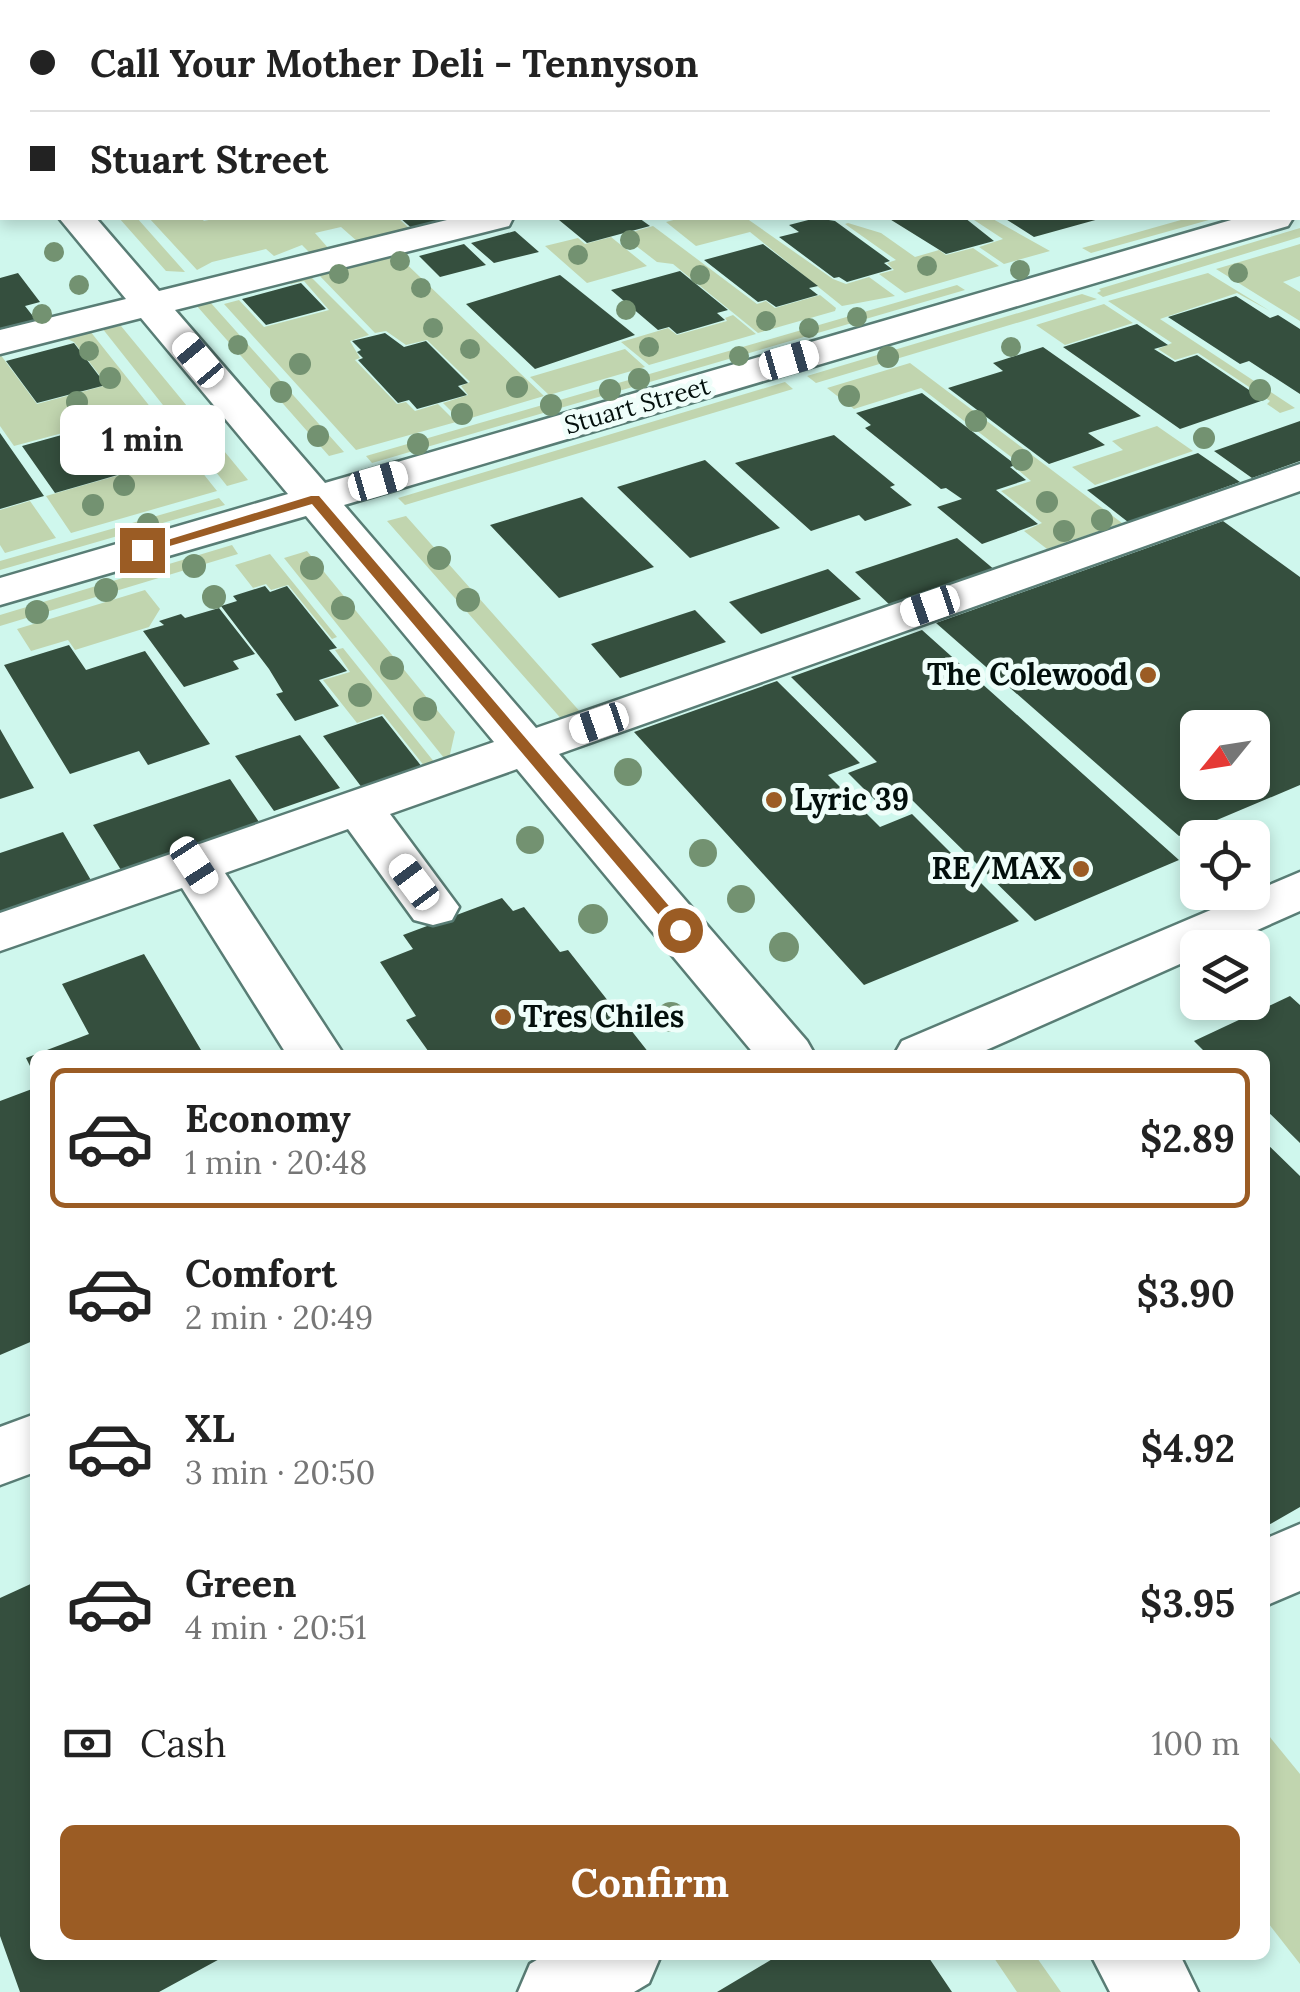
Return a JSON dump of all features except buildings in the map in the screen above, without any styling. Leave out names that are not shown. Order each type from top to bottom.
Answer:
[{"type":"street","points":[[78,220],[783,1050]]},
{"type":"street","points":[[0,342],[488,220]]},
{"type":"street","name":"Stuart Street","points":[[0,592],[1268,220]]},
{"type":"street","points":[[0,932],[1300,478]]},
{"type":"street","points":[[358,806],[433,907]]},
{"type":"street","points":[[194,865],[313,1050]]},
{"type":"street","points":[[933,1050],[1300,890]]},
{"type":"street","points":[[0,1457],[30,1444]]},
{"type":"street","points":[[1270,1572],[1300,1554]]},
{"type":"street","points":[[558,1992],[612,1960]]},
{"type":"street","points":[[1136,1960],[1158,1992]]},
{"type":"green space","points":[[121,220],[139,220],[185,272],[166,271]]},
{"type":"green space","points":[[151,220],[400,220],[410,229],[358,242],[341,227],[315,233],[329,249],[311,254],[302,245],[274,256],[266,249],[212,262],[197,270]]},
{"type":"green space","points":[[749,220],[833,279],[846,284],[869,277],[895,296],[842,306],[750,232],[696,246],[666,222]]},
{"type":"green space","points":[[974,220],[995,220],[1050,251],[1004,264],[979,247],[1003,239]]},
{"type":"green space","points":[[1181,220],[1209,220],[1091,253],[1082,248]]},
{"type":"green space","points":[[845,224],[881,233],[915,257],[939,250],[946,255],[973,248],[999,266],[905,293],[879,274],[894,270],[887,263],[896,260]]},
{"type":"green space","points":[[653,226],[757,304],[766,301],[775,308],[820,295],[835,311],[758,333],[673,264],[657,262],[622,235]]},
{"type":"green space","points":[[1300,228],[1300,237],[1103,297],[1097,293],[1099,289]]},
{"type":"green space","points":[[611,237],[647,266],[587,283],[545,246],[578,238],[585,244]]},
{"type":"green space","points":[[1300,244],[1300,276],[1283,282],[1300,292],[1300,321],[1216,269]]},
{"type":"green space","points":[[395,253],[544,396],[461,421],[443,403],[468,395],[461,386],[470,382],[427,340],[406,345],[386,331],[375,333],[317,273]]},
{"type":"green space","points":[[1208,273],[1270,311],[1237,293],[1160,319],[1295,408],[1280,413],[1267,404],[1270,401],[1198,353],[1175,360],[1158,349],[1172,343],[1108,301]]},
{"type":"green space","points":[[309,275],[369,335],[350,341],[360,358],[355,360],[397,404],[406,402],[415,411],[438,404],[456,422],[356,450],[224,304],[239,300],[264,327],[329,310],[304,281],[287,281]]},
{"type":"green space","points":[[957,285],[965,290],[372,463],[366,456]]},
{"type":"green space","points":[[1082,294],[1097,299],[816,383],[807,376]]},
{"type":"green space","points":[[210,302],[344,452],[329,456],[196,305]]},
{"type":"green space","points":[[1104,304],[1133,323],[1065,345],[1036,325]]},
{"type":"green space","points":[[733,315],[756,334],[649,365],[621,342],[668,328],[677,335],[727,321],[725,318]]},
{"type":"green space","points":[[121,326],[248,480],[227,486],[102,328]]},
{"type":"green space","points":[[90,331],[217,491],[71,533],[46,496],[151,466],[134,443],[149,438],[130,415],[14,446],[0,426],[0,354],[37,404],[107,385],[74,342],[65,338]]},
{"type":"green space","points":[[625,349],[645,367],[549,395],[530,377]]},
{"type":"green space","points":[[910,363],[1122,523],[1047,549],[1024,531],[1042,523],[1001,491],[1031,481],[1017,469],[1023,466],[921,388],[854,409],[827,388]]},
{"type":"green space","points":[[785,382],[793,389],[405,505],[398,498]]},
{"type":"green space","points":[[1157,426],[1193,451],[1095,485],[1072,467],[1123,450],[1112,441]]},
{"type":"green space","points":[[219,498],[225,505],[0,570],[0,561]]},
{"type":"green space","points":[[30,501],[56,538],[5,553],[0,545],[0,510]]},
{"type":"green space","points":[[406,516],[583,715],[564,722],[387,521]]},
{"type":"green space","points":[[232,545],[238,554],[0,626],[0,615]]},
{"type":"green space","points":[[307,551],[455,732],[448,763],[284,558]]},
{"type":"green space","points":[[270,554],[337,637],[332,639],[288,585],[271,590],[266,584],[253,588],[235,565]]},
{"type":"green space","points":[[145,590],[160,609],[149,627],[75,650],[68,640],[31,651],[17,629]]},
{"type":"green space","points":[[343,648],[439,768],[429,772],[383,714],[357,723],[323,680],[350,672],[335,650]]},
{"type":"green space","points":[[1270,1737],[1300,1774],[1300,1964],[1270,1925]]},
{"type":"green space","points":[[995,1960],[1039,1960],[1061,1992],[1017,1992]]},
{"type":"place","name":"The Colewood","points":[[1148,675]]},
{"type":"place","name":"Lyric 39","points":[[774,800]]},
{"type":"place","name":"RE/MAX","points":[[1081,869]]},
{"type":"place","name":"Tres Chiles","points":[[503,1017]]},
{"type":"route","points":[[142,550],[315,499],[680,930]]}]
